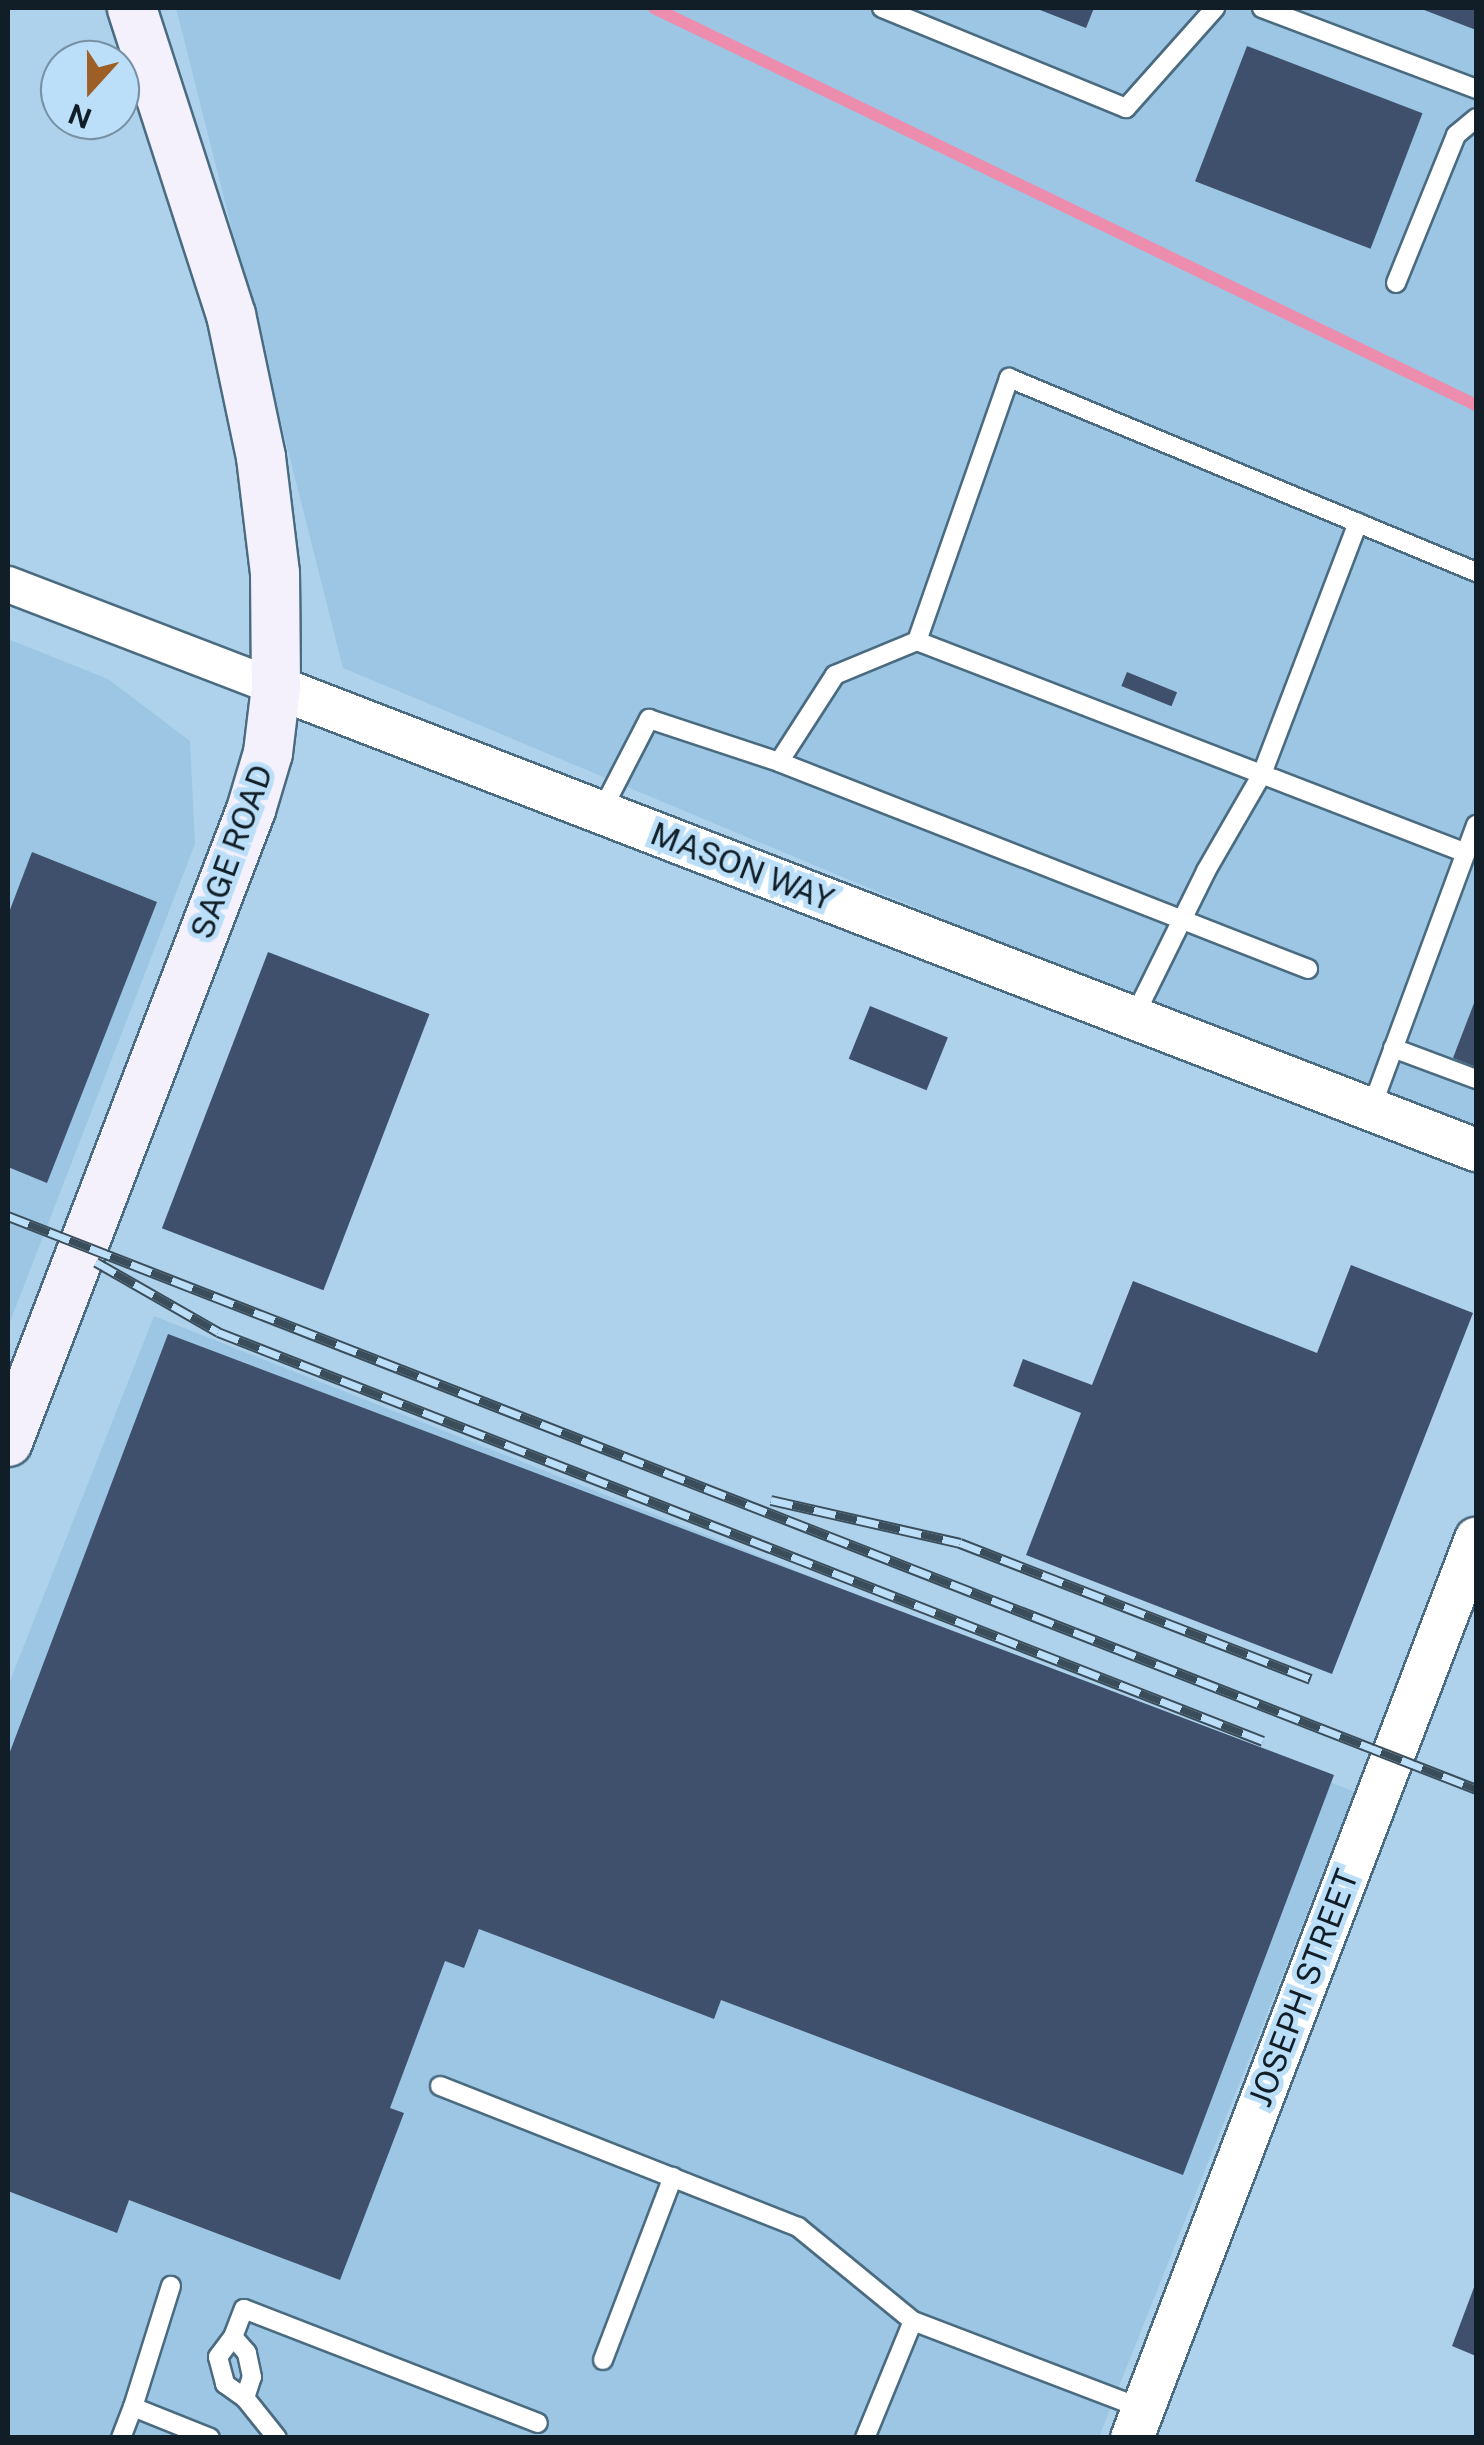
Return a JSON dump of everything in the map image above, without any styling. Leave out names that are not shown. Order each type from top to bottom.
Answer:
[{"type":"main road","name":"SAGE ROAD","points":[[8,1442],[251,810],[268,753],[276,687],[276,573],[266,496],[232,315],[132,8]]},
{"type":"street","name":"MASON WAY","points":[[8,584],[1476,1150]]},
{"type":"street","name":"JOSEPH STREET","points":[[1138,2423],[1476,1539]]},
{"type":"lane","points":[[882,8],[1126,108],[1215,8]]},
{"type":"lane","points":[[1262,8],[1476,89]]},
{"type":"lane","points":[[1396,283],[1456,135],[1476,118]]},
{"type":"lane","points":[[917,641],[1010,378],[1476,572]]},
{"type":"lane","points":[[1134,1018],[1182,919],[1262,774],[1358,523]]},
{"type":"lane","points":[[779,762],[835,674],[917,641],[1466,853]]},
{"type":"lane","points":[[601,812],[648,719],[779,762],[1308,969]]},
{"type":"lane","points":[[1370,1109],[1476,825]]},
{"type":"lane","points":[[1393,1048],[1476,1079]]},
{"type":"lane","points":[[440,2086],[798,2227],[914,2322],[1138,2423]]},
{"type":"lane","points":[[602,2360],[672,2177]]},
{"type":"lane","points":[[121,2438],[171,2286]]},
{"type":"lane","points":[[277,2438],[244,2398],[224,2384],[218,2356],[233,2337],[244,2309],[538,2423]]},
{"type":"lane","points":[[865,2438],[914,2322]]},
{"type":"lane","points":[[233,2337],[248,2353],[252,2377],[244,2398]]},
{"type":"lane","points":[[133,2407],[210,2438]]},
{"type":"shaded area","points":[[176,8],[1476,8],[1476,1142],[343,668]]},
{"type":"shaded area","points":[[8,639],[108,679],[190,741],[195,844],[8,1327]]},
{"type":"shaded area","points":[[154,1316],[1355,1792],[1099,2437],[8,2437],[8,1686]]},
{"type":"building","points":[[1035,8],[1094,8],[1086,28]]},
{"type":"building","points":[[1419,8],[1476,8],[1476,30]]},
{"type":"building","points":[[1247,46],[1423,113],[1371,249],[1195,181]]},
{"type":"building","points":[[1127,672],[1177,692],[1171,706],[1121,686]]},
{"type":"building","points":[[32,852],[157,902],[47,1183],[8,1167],[8,915]]},
{"type":"building","points":[[268,952],[430,1014],[323,1290],[162,1228]]},
{"type":"building","points":[[1476,998],[1476,1067],[1453,1058]]},
{"type":"building","points":[[870,1006],[948,1037],[927,1090],[849,1059]]},
{"type":"building","points":[[1351,1265],[1473,1313],[1332,1674],[1026,1555],[1081,1413],[1013,1386],[1023,1359],[1092,1385],[1133,1281],[1317,1353]]},
{"type":"building","points":[[168,1334],[1334,1775],[1183,2175],[721,2000],[714,2019],[479,1929],[464,1968],[445,1961],[390,2108],[404,2113],[340,2280],[129,2200],[117,2233],[8,2191],[8,1757]]},
{"type":"building","points":[[1476,2282],[1476,2356],[1452,2346]]},
{"type":"waterway","points":[[654,8],[1476,405]]},
{"type":"railway","points":[[8,1216],[1476,1789]]},
{"type":"railway","points":[[96,1262],[218,1332],[1263,1741]]},
{"type":"railway","points":[[771,1500],[960,1543],[1311,1679]]}]
